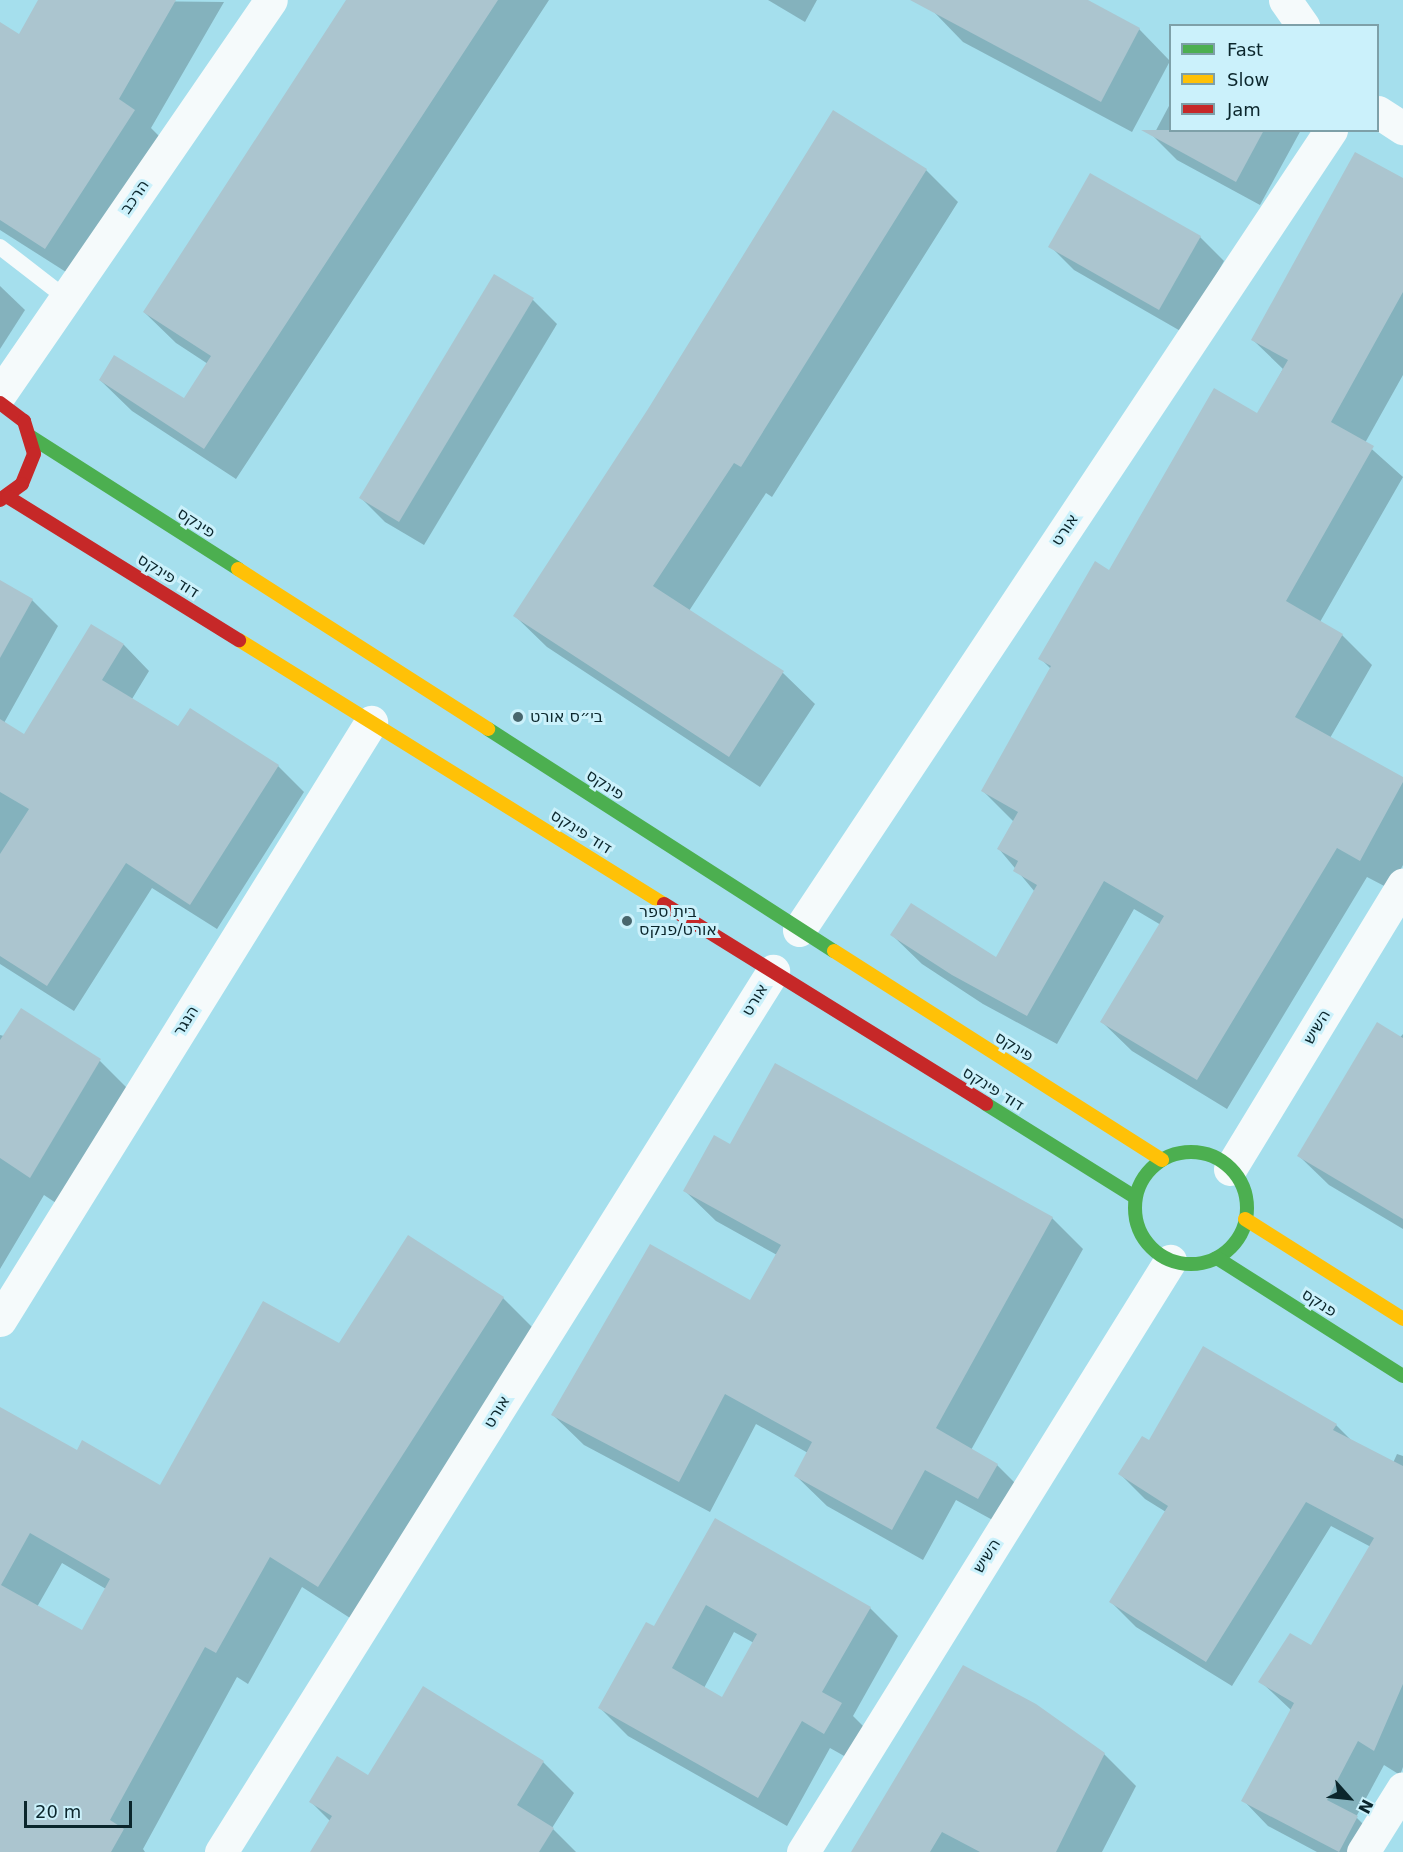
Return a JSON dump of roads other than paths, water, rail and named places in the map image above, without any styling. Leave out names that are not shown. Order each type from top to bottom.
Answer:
[{"type":"street","name":"הרכב","points":[[0,394],[271,0]]},
{"type":"street","points":[[1285,0],[1302,24]]},
{"type":"street","points":[[1379,113],[1403,128]]},
{"type":"street","name":"אורט","points":[[799,930],[1330,132]]},
{"type":"street","name":"פינקס","points":[[0,403],[24,421],[32,436],[799,930],[1162,1160]]},
{"type":"street","points":[[4,498],[22,484],[30,470],[32,436]]},
{"type":"street","name":"דוד פינקס","points":[[4,498],[371,722],[1135,1197]]},
{"type":"street","name":"הנגר","points":[[0,1320],[371,722]]},
{"type":"street","name":"השיש","points":[[1230,1169],[1403,885]]},
{"type":"street","name":"אורט","points":[[221,1852],[773,971]]},
{"type":"street","points":[[1196,1152],[1215,1158],[1230,1169],[1246,1200],[1245,1219],[1233,1245],[1217,1258],[1189,1264],[1170,1261],[1153,1250],[1142,1235],[1135,1217],[1135,1197],[1147,1173],[1162,1160],[1196,1152]]},
{"type":"street","points":[[1245,1219],[1403,1319]]},
{"type":"street","name":"פנקס","points":[[1217,1258],[1403,1376]]},
{"type":"street","name":"השיש","points":[[803,1852],[1170,1261]]},
{"type":"street","points":[[1363,1852],[1403,1788]]},
{"type":"lane","points":[[0,247],[66,298]]},
{"type":"place","name":"בי״ס אורט","points":[[518,717]]},
{"type":"place","name":"בית ספר אורט/פנקס","points":[[627,921]]}]
